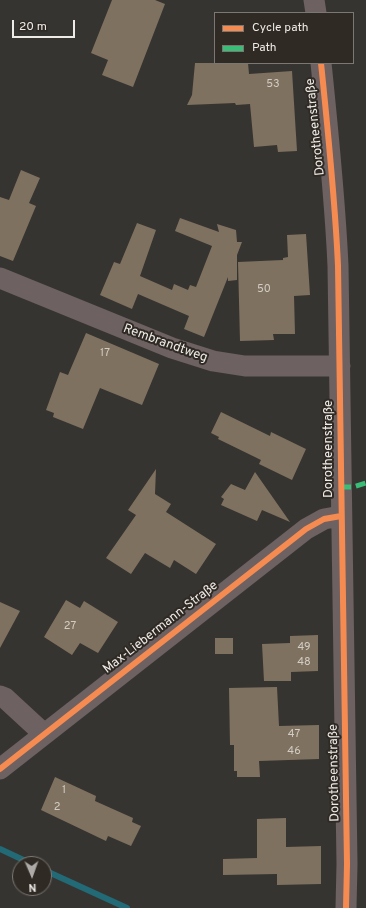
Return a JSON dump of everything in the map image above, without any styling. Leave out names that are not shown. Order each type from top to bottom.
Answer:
[{"type":"street","points":[[314,0],[316,12]]},
{"type":"street","name":"Dorotheenstraße","points":[[321,64],[336,213],[340,366],[347,864],[346,908]]},
{"type":"street","name":"Rembrandtweg","points":[[0,278],[172,348],[213,361],[245,366],[340,366]]},
{"type":"street","name":"Max-Liebermann-Straße","points":[[0,768],[306,529],[324,519],[341,516]]},
{"type":"street","points":[[0,696],[5,698],[44,734]]},
{"type":"building","points":[[112,0],[155,0],[165,4],[133,87],[102,75],[108,60],[91,53]]},
{"type":"building","points":[[195,63],[248,64],[249,74],[292,71],[297,151],[278,152],[277,145],[254,147],[250,104],[236,105],[235,103],[187,105],[192,95]]},
{"type":"building","points":[[21,170],[40,178],[29,203],[36,206],[13,261],[0,256],[0,197],[9,200]]},
{"type":"building","points":[[180,218],[219,232],[217,224],[236,230],[237,242],[242,242],[237,255],[237,280],[228,281],[228,277],[204,337],[184,329],[189,316],[138,294],[132,309],[100,295],[114,262],[120,264],[137,223],[156,230],[140,276],[172,290],[174,284],[188,290],[190,285],[196,287],[212,246],[175,231]]},
{"type":"building","points":[[306,234],[310,295],[294,296],[295,334],[273,334],[274,340],[240,341],[238,262],[283,260],[283,258],[288,257],[287,235]]},
{"type":"building","points":[[86,333],[159,364],[142,405],[100,388],[83,429],[53,417],[54,413],[46,410],[60,372],[68,375]]},
{"type":"building","points":[[221,412],[270,436],[271,432],[306,449],[292,480],[259,464],[261,460],[218,439],[219,437],[211,433]]},
{"type":"building","points":[[156,469],[155,494],[171,504],[166,512],[216,544],[196,574],[174,560],[170,568],[145,553],[131,574],[106,558],[136,515],[128,510]]},
{"type":"building","points":[[255,472],[290,522],[262,510],[257,521],[221,505],[224,499],[221,497],[231,484],[245,490]]},
{"type":"building","points":[[66,600],[80,608],[84,601],[118,622],[98,653],[80,643],[72,655],[44,637]]},
{"type":"building","points":[[0,602],[20,611],[0,648]]},
{"type":"building","points":[[318,635],[318,671],[291,672],[291,681],[264,681],[262,644],[290,643],[290,636]]},
{"type":"building","points":[[215,638],[233,638],[233,654],[215,654]]},
{"type":"building","points":[[277,687],[279,726],[319,725],[319,759],[259,761],[260,777],[237,777],[237,771],[234,771],[234,745],[230,745],[229,688]]},
{"type":"building","points":[[55,777],[96,796],[95,801],[133,818],[132,822],[141,826],[131,846],[108,836],[106,841],[41,810]]},
{"type":"building","points":[[286,818],[286,847],[321,846],[321,884],[277,885],[277,874],[223,875],[223,859],[257,858],[257,819]]},
{"type":"waterway","points":[[0,849],[15,856]]},
{"type":"waterway","points":[[52,874],[127,908]]},
{"type":"marked path","points":[[341,487],[353,487],[366,483]]},
{"type":"cycle path","points":[[321,64],[329,139],[338,266],[347,864],[346,908]]},
{"type":"cycle path","points":[[0,769],[306,529],[324,519],[341,516]]}]
